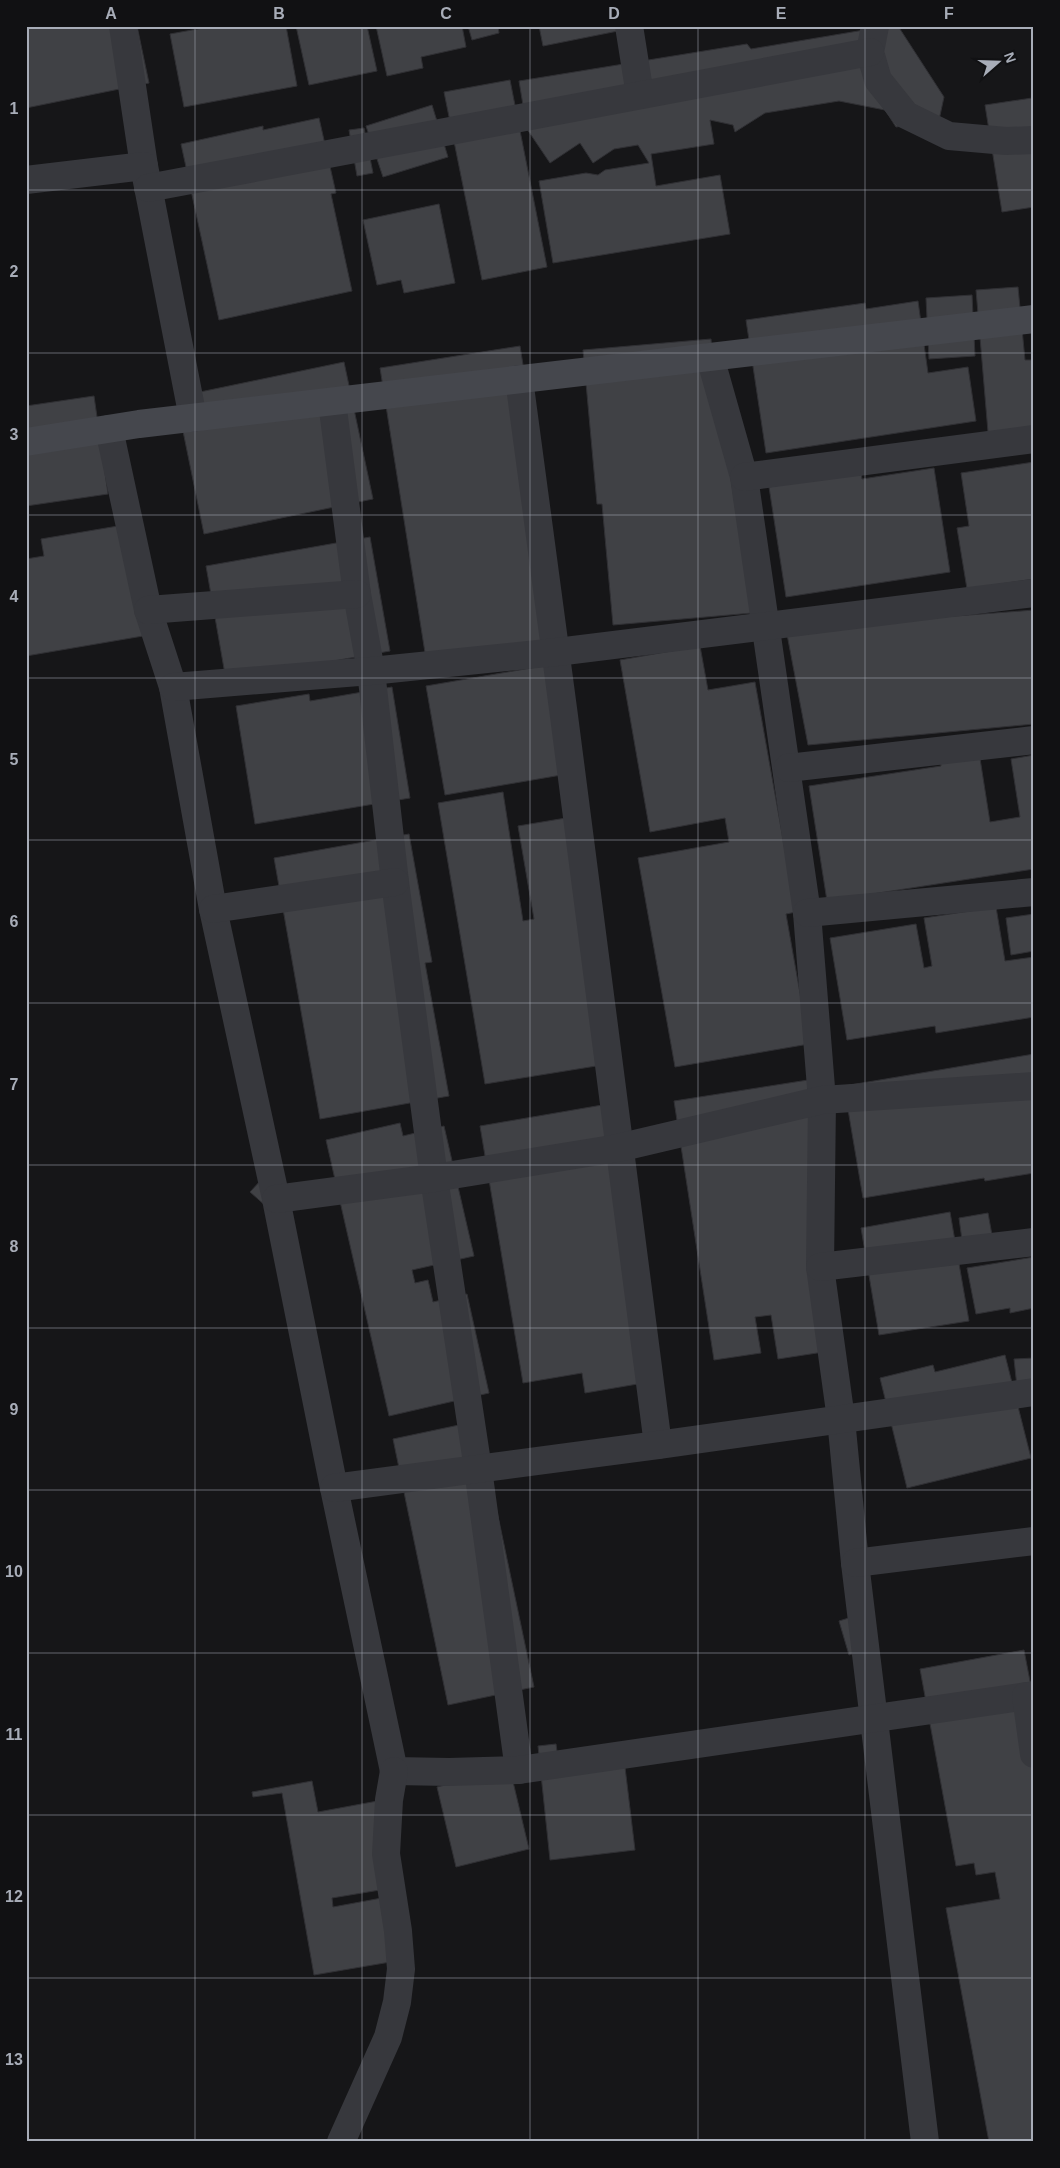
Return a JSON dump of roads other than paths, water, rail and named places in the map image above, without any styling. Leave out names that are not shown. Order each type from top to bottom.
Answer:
[{"type":"street","points":[[122,26],[146,177],[192,418]]},
{"type":"street","points":[[629,26],[640,95]]},
{"type":"street","points":[[26,180],[146,177],[640,95],[873,39],[878,80],[906,115],[949,136],[1006,141],[1034,140]]},
{"type":"street","points":[[26,442],[192,418],[1034,319]]},
{"type":"street","points":[[710,357],[744,477],[788,768],[807,913],[822,1100],[820,1268],[841,1419],[855,1563],[925,2142]]},
{"type":"street","points":[[519,379],[557,652],[618,1148],[658,1445]]},
{"type":"street","points":[[332,402],[357,594],[370,671],[395,882],[434,1178],[478,1468],[519,1770]]},
{"type":"street","points":[[109,429],[148,610],[173,687],[213,909],[276,1199],[334,1488],[394,1771],[389,1800],[386,1854],[398,1931],[401,1969],[397,2002],[388,2037],[341,2142]]},
{"type":"street","points":[[744,477],[1034,439]]},
{"type":"street","points":[[173,687],[370,671],[557,652],[1034,593]]},
{"type":"street","points":[[148,610],[357,594]]},
{"type":"street","points":[[788,768],[1034,740]]},
{"type":"street","points":[[213,909],[395,882]]},
{"type":"street","points":[[807,913],[1034,892]]},
{"type":"street","points":[[276,1199],[434,1178],[618,1148],[822,1100],[1034,1086]]},
{"type":"street","points":[[820,1268],[1034,1242]]},
{"type":"street","points":[[334,1488],[1034,1392]]},
{"type":"street","points":[[855,1563],[1034,1541]]},
{"type":"street","points":[[394,1771],[519,1770],[1030,1695],[1034,1754]]}]
